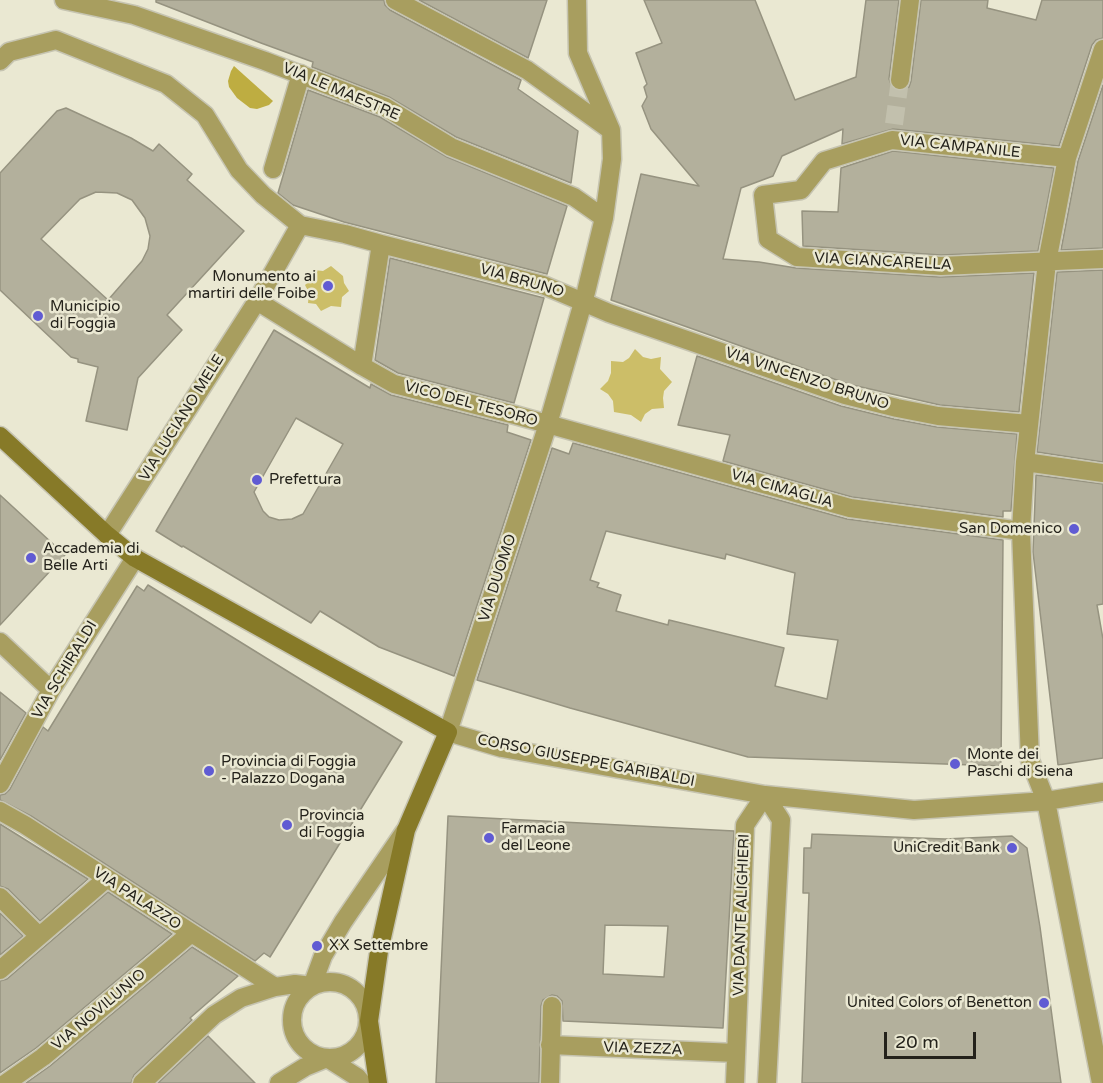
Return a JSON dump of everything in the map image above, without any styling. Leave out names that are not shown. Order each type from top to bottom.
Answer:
[{"type":"street","name":"VIA LE MAESTRE","points":[[64,0],[134,15],[301,74],[385,107],[451,147],[568,194],[604,218]]},
{"type":"street","points":[[395,0],[527,70],[611,130]]},
{"type":"street","points":[[577,0],[578,53],[611,130],[612,159],[604,218],[583,300]]},
{"type":"street","points":[[900,80],[910,0]]},
{"type":"street","points":[[0,61],[9,52],[56,40],[166,84],[205,115],[238,170],[263,195],[300,225]]},
{"type":"street","points":[[1101,1083],[1046,801],[1030,760],[1021,531],[1025,462],[1047,262],[1067,158],[1103,49]]},
{"type":"street","points":[[273,169],[301,74]]},
{"type":"street","name":"VIA CAMPANILE","points":[[763,195],[801,190],[824,161],[893,132],[1067,158]]},
{"type":"street","name":"VIA CIANCARELLA","points":[[763,195],[768,239],[797,257],[941,266],[1047,262]]},
{"type":"street","name":"VIA BRUNO","points":[[300,225],[345,234],[543,285],[583,300],[609,313],[694,342]]},
{"type":"street","name":"VIA LUCIANO MELE","points":[[107,535],[257,301],[300,225]]},
{"type":"street","points":[[362,366],[381,244]]},
{"type":"street","points":[[1047,262],[1103,260]]},
{"type":"street","name":"VIA DUOMO","points":[[448,732],[548,424],[583,300]]},
{"type":"street","name":"VICO DEL TESORO","points":[[257,301],[394,384],[548,424]]},
{"type":"street","name":"VIA VINCENZO BRUNO","points":[[694,342],[845,395],[897,408],[938,416],[1029,424]]},
{"type":"street","name":"VIA CIMAGLIA","points":[[548,424],[850,508],[1021,531]]},
{"type":"street","name":"CORSO GIUSEPPE GARIBALDI","points":[[0,436],[135,558],[448,732],[502,748],[765,795],[914,810],[1046,801],[1103,792]]},
{"type":"street","points":[[1025,462],[1103,473]]},
{"type":"street","name":"VIA SCHIRALDI","points":[[0,784],[51,690],[135,558]]},
{"type":"street","points":[[0,642],[51,690]]},
{"type":"street","points":[[279,1083],[305,1067],[351,1052],[361,1044],[367,1033],[379,951],[406,830],[448,732]]},
{"type":"street","points":[[765,795],[781,820],[767,1083]]},
{"type":"street","name":"VIA DANTE ALIGHIERI","points":[[735,1083],[745,825],[765,795]]},
{"type":"street","name":"VIA PALAZZO","points":[[0,811],[275,987]]},
{"type":"street","points":[[312,986],[323,956],[343,922],[406,830]]},
{"type":"street","points":[[0,969],[106,879]]},
{"type":"street","points":[[0,897],[39,936]]},
{"type":"street","name":"VIA NOVILUNIO","points":[[6,1083],[43,1056],[190,934]]},
{"type":"street","points":[[362,1083],[357,1077],[327,1058],[305,1049],[297,1039],[292,1028],[295,1004],[302,993],[312,986],[334,981],[345,984],[363,998],[368,1010],[378,1083]]},
{"type":"street","points":[[142,1083],[213,1015],[241,999],[275,987],[295,984],[312,986]]},
{"type":"street","points":[[550,1083],[552,1006]]},
{"type":"street","name":"VIA ZEZZA","points":[[550,1045],[736,1053]]},
{"type":"shaded area","points":[[234,66],[273,101],[269,105],[257,109],[250,108],[237,98],[229,87],[228,81]]},
{"type":"shaded area","points":[[331,266],[343,276],[349,291],[342,297],[341,307],[331,306],[321,311],[316,304],[308,303],[309,293],[305,285],[312,278],[314,270],[323,271]]},
{"type":"shaded area","points":[[635,349],[643,357],[651,359],[661,357],[660,369],[672,382],[664,391],[664,408],[652,409],[645,414],[641,422],[631,415],[614,412],[613,401],[600,389],[608,381],[611,361],[623,362]]},
{"type":"building","points":[[156,0],[384,0],[390,10],[521,80],[518,89],[578,131],[571,183],[456,137],[389,97],[312,67],[313,62],[156,2]]},
{"type":"building","points":[[419,0],[547,0],[528,58]]},
{"type":"building","points":[[644,0],[755,0],[795,100],[856,77],[866,0],[899,0],[889,79],[893,89],[899,91],[909,87],[911,81],[921,0],[988,0],[987,8],[1036,20],[1042,0],[1103,0],[1103,38],[1096,40],[1092,45],[1059,146],[893,129],[842,144],[843,129],[782,156],[773,176],[741,188],[723,259],[796,268],[940,277],[1034,273],[1019,412],[940,405],[848,384],[611,300],[641,174],[699,186],[651,129],[642,106],[647,97],[644,87],[647,84],[636,53],[662,43]]},
{"type":"building","points":[[1103,85],[1103,248],[1061,250],[1078,161]]},
{"type":"building","points":[[308,90],[380,117],[447,157],[567,206],[547,274],[344,222],[293,205],[278,193]]},
{"type":"building","points":[[66,108],[131,138],[153,151],[159,144],[192,174],[187,180],[244,231],[167,315],[182,330],[138,378],[127,430],[86,421],[98,367],[78,362],[78,359],[71,357],[0,290],[0,173],[57,111]],"holes":[[[96,192],[117,193],[132,200],[145,218],[150,236],[148,249],[142,261],[108,300],[41,239],[80,199]]]},
{"type":"building","points":[[893,151],[1054,168],[1038,251],[941,255],[803,246],[802,211],[838,212],[841,168]]},
{"type":"building","points":[[390,258],[544,298],[514,403],[398,373],[375,360]]},
{"type":"building","points":[[1103,270],[1103,462],[1037,452],[1057,272]]},
{"type":"building","points":[[274,330],[370,388],[371,384],[391,395],[508,425],[507,432],[531,440],[454,676],[379,647],[320,611],[311,623],[156,531]],"holes":[[[296,418],[343,444],[303,514],[292,519],[279,520],[269,517],[263,511],[254,492]]]},
{"type":"building","points":[[697,356],[841,406],[894,419],[937,427],[1017,434],[1011,511],[1003,511],[1003,517],[852,497],[723,461],[730,435],[678,425]]},
{"type":"building","points":[[573,443],[847,519],[1003,540],[1001,766],[748,757],[477,680],[552,448],[569,454]],"holes":[[[606,531],[725,559],[726,554],[795,573],[787,634],[838,640],[827,699],[775,686],[784,648],[669,620],[668,625],[616,611],[621,595],[597,587],[599,583],[590,580]]]},
{"type":"building","points":[[1036,475],[1103,484],[1103,604],[1097,605],[1103,639],[1103,758],[1058,765],[1033,552]]},
{"type":"building","name":"Accademia di Belle Arti","points":[[0,495],[65,555],[0,625]]},
{"type":"building","name":"Provincia di Foggia - Palazzo Dogana","points":[[148,585],[402,742],[270,957],[264,953],[255,961],[31,816],[0,800],[0,795],[10,789],[43,727],[48,731],[137,586],[144,591]]},
{"type":"building","points":[[0,692],[26,713],[0,760]]},
{"type":"building","points":[[448,816],[734,831],[723,1028],[563,1021],[562,1001],[552,995],[543,1000],[541,1006],[539,1083],[436,1083]],"holes":[[[605,925],[668,926],[664,977],[603,974]]]},
{"type":"building","points":[[0,824],[88,879],[40,921],[8,889],[0,886]]},
{"type":"building","points":[[812,834],[945,839],[1012,836],[1027,848],[1061,1083],[802,1083],[809,893],[803,893],[804,848],[811,848]]},
{"type":"building","points":[[108,892],[172,934],[36,1048],[0,1073],[0,981],[7,979]]},
{"type":"building","points":[[0,913],[23,936],[0,955]]},
{"type":"building","points":[[192,947],[238,976],[190,1018],[192,1020],[134,1075],[131,1083],[26,1083],[50,1066]]},
{"type":"building","points":[[208,1036],[255,1083],[158,1083]]},
{"type":"tunnel","points":[[894,124],[900,80]]},
{"type":"place","name":"Monumento ai martiri delle Foibe","points":[[328,286]]},
{"type":"place","name":"Municipio di Foggia","points":[[38,316]]},
{"type":"place","name":"Prefettura","points":[[257,480]]},
{"type":"place","name":"San Domenico","points":[[1074,529]]},
{"type":"place","name":"Accademia di Belle Arti","points":[[31,558]]},
{"type":"place","name":"Monte dei Paschi di Siena","points":[[955,764]]},
{"type":"place","name":"Provincia di Foggia - Palazzo Dogana","points":[[209,771]]},
{"type":"place","name":"Provincia di Foggia","points":[[287,825]]},
{"type":"place","name":"Farmacia del Leone","points":[[489,838]]},
{"type":"place","name":"UniCredit Bank","points":[[1012,848]]},
{"type":"place","name":"XX Settembre","points":[[317,946]]},
{"type":"place","name":"United Colors of Benetton","points":[[1044,1003]]}]
